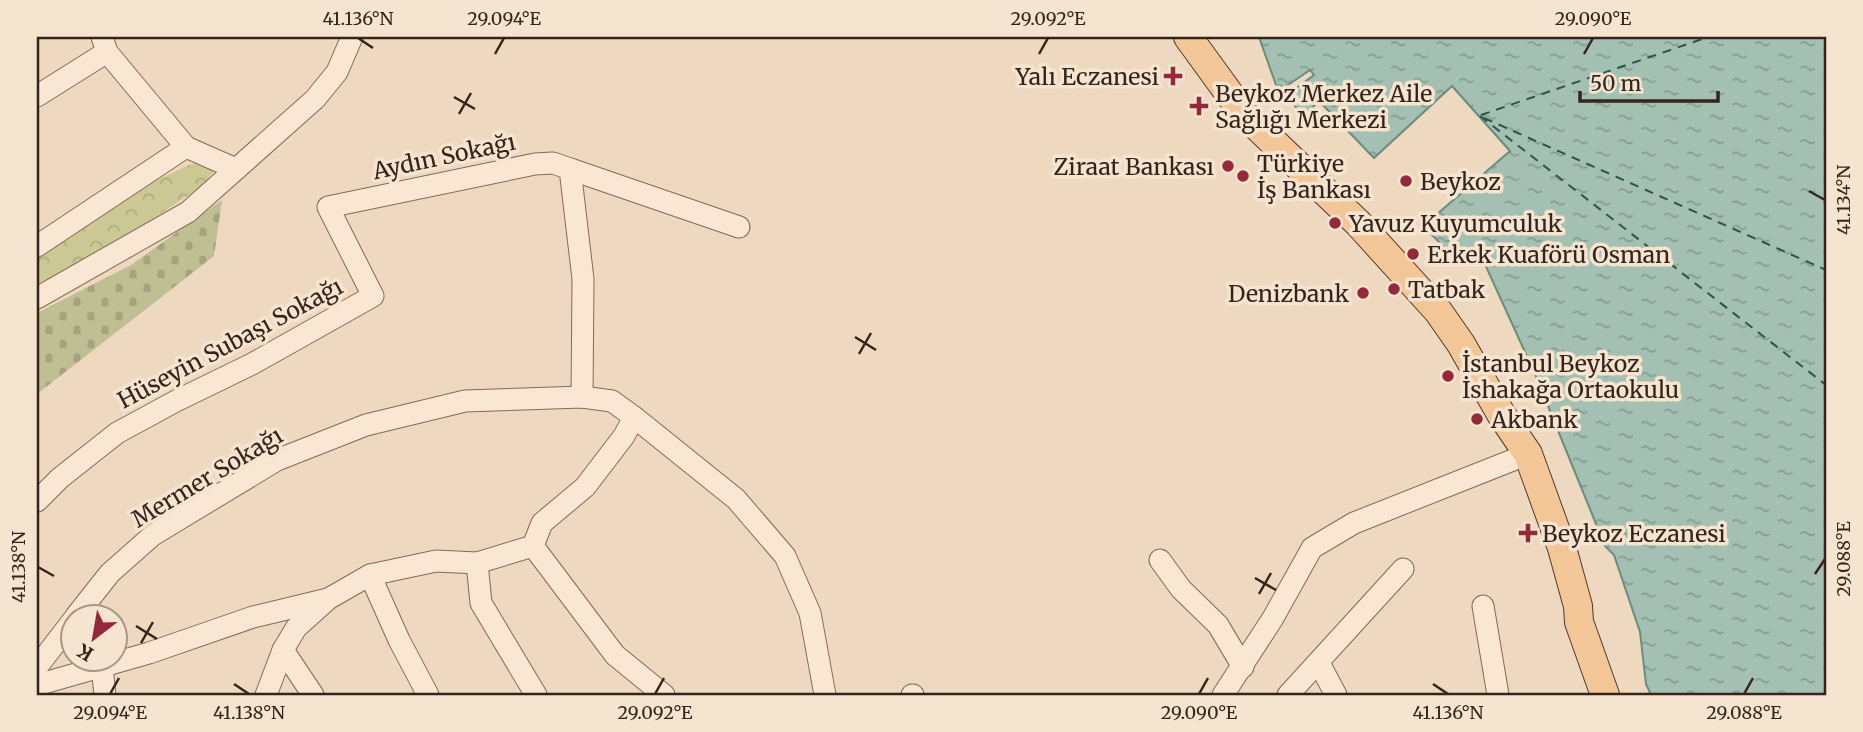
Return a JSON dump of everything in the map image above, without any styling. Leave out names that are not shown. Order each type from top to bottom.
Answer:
[{"type":"main road","points":[[1188,37],[1244,114],[1359,224],[1438,311],[1461,344],[1528,454],[1562,548],[1578,606],[1578,622],[1605,695]]},
{"type":"main road","points":[[1578,606],[1590,620],[1619,695]]},
{"type":"street","points":[[37,298],[188,212],[315,99],[337,72],[352,37]]},
{"type":"street","points":[[37,96],[104,44],[186,147],[236,169]]},
{"type":"street","points":[[37,246],[186,147]]},
{"type":"street","name":"Aydın Sokağı","points":[[328,206],[535,164],[553,163],[739,227]]},
{"type":"street","points":[[570,169],[583,279],[582,397]]},
{"type":"street","name":"Hüseyin Subaşı Sokağı","points":[[37,501],[60,478],[117,433],[252,364],[373,296],[328,206]]},
{"type":"street","name":"Mermer Sokağı","points":[[87,602],[110,573],[153,535],[277,460],[366,425],[465,401],[582,397],[612,401],[634,417],[736,499],[785,556],[810,613],[825,695]]},
{"type":"street","points":[[533,546],[542,523],[585,487],[624,436],[634,417]]},
{"type":"street","points":[[1223,695],[1243,667],[1312,548],[1354,523],[1528,454]]},
{"type":"street","points":[[266,695],[283,650],[296,628],[328,598],[370,575],[436,561],[477,563],[533,546]]},
{"type":"street","points":[[533,546],[615,655],[664,695]]},
{"type":"street","points":[[1160,560],[1181,589],[1218,625],[1243,667]]},
{"type":"street","points":[[477,563],[481,603],[536,695]]},
{"type":"street","points":[[1288,695],[1402,569]]},
{"type":"street","points":[[370,575],[399,640],[428,695]]},
{"type":"street","points":[[130,658],[253,617],[328,598]]},
{"type":"street","points":[[1483,606],[1498,695]]},
{"type":"street","name":"Mermer Sokağı","points":[[37,667],[60,637]]},
{"type":"street","points":[[283,650],[313,695]]},
{"type":"street","points":[[1319,663],[1336,695]]},
{"type":"street","points":[[37,685],[84,672]]},
{"type":"street","points":[[103,672],[105,695]]},
{"type":"green space","points":[[191,164],[218,166],[201,187],[101,253],[37,284],[37,254],[114,200]]},
{"type":"green space","points":[[222,200],[214,256],[37,394],[37,313],[131,265]]},
{"type":"water","points":[[1259,37],[1826,37],[1826,695],[1651,695],[1646,684],[1640,632],[1614,555],[1605,546],[1535,374],[1478,249],[1454,257],[1429,232],[1428,222],[1510,151],[1452,86],[1374,158],[1319,101],[1303,117],[1287,95],[1314,75],[1310,70],[1285,87],[1276,85]]},
{"type":"ferry route","points":[[1481,115],[1708,37]]},
{"type":"ferry route","points":[[1480,116],[1826,385]]},
{"type":"ferry route","points":[[1484,118],[1826,270]]},
{"type":"place","name":"Yalı Eczanesi","points":[[1173,76]]},
{"type":"place","name":"Beykoz Merkez Aile Sağlığı Merkezi","points":[[1199,106]]},
{"type":"place","name":"Ziraat Bankası","points":[[1228,166]]},
{"type":"place","name":"Türkiye İş Bankası","points":[[1243,176]]},
{"type":"place","name":"Beykoz","points":[[1406,181]]},
{"type":"place","name":"Yavuz Kuyumculuk","points":[[1335,223]]},
{"type":"place","name":"Erkek Kuaförü Osman","points":[[1413,254]]},
{"type":"place","name":"Tatbak","points":[[1394,289]]},
{"type":"place","name":"Denizbank","points":[[1363,293]]},
{"type":"place","name":"İstanbul Beykoz İshakağa Ortaokulu","points":[[1448,376]]},
{"type":"place","name":"Akbank","points":[[1477,419]]},
{"type":"place","name":"Beykoz Eczanesi","points":[[1528,533]]}]
